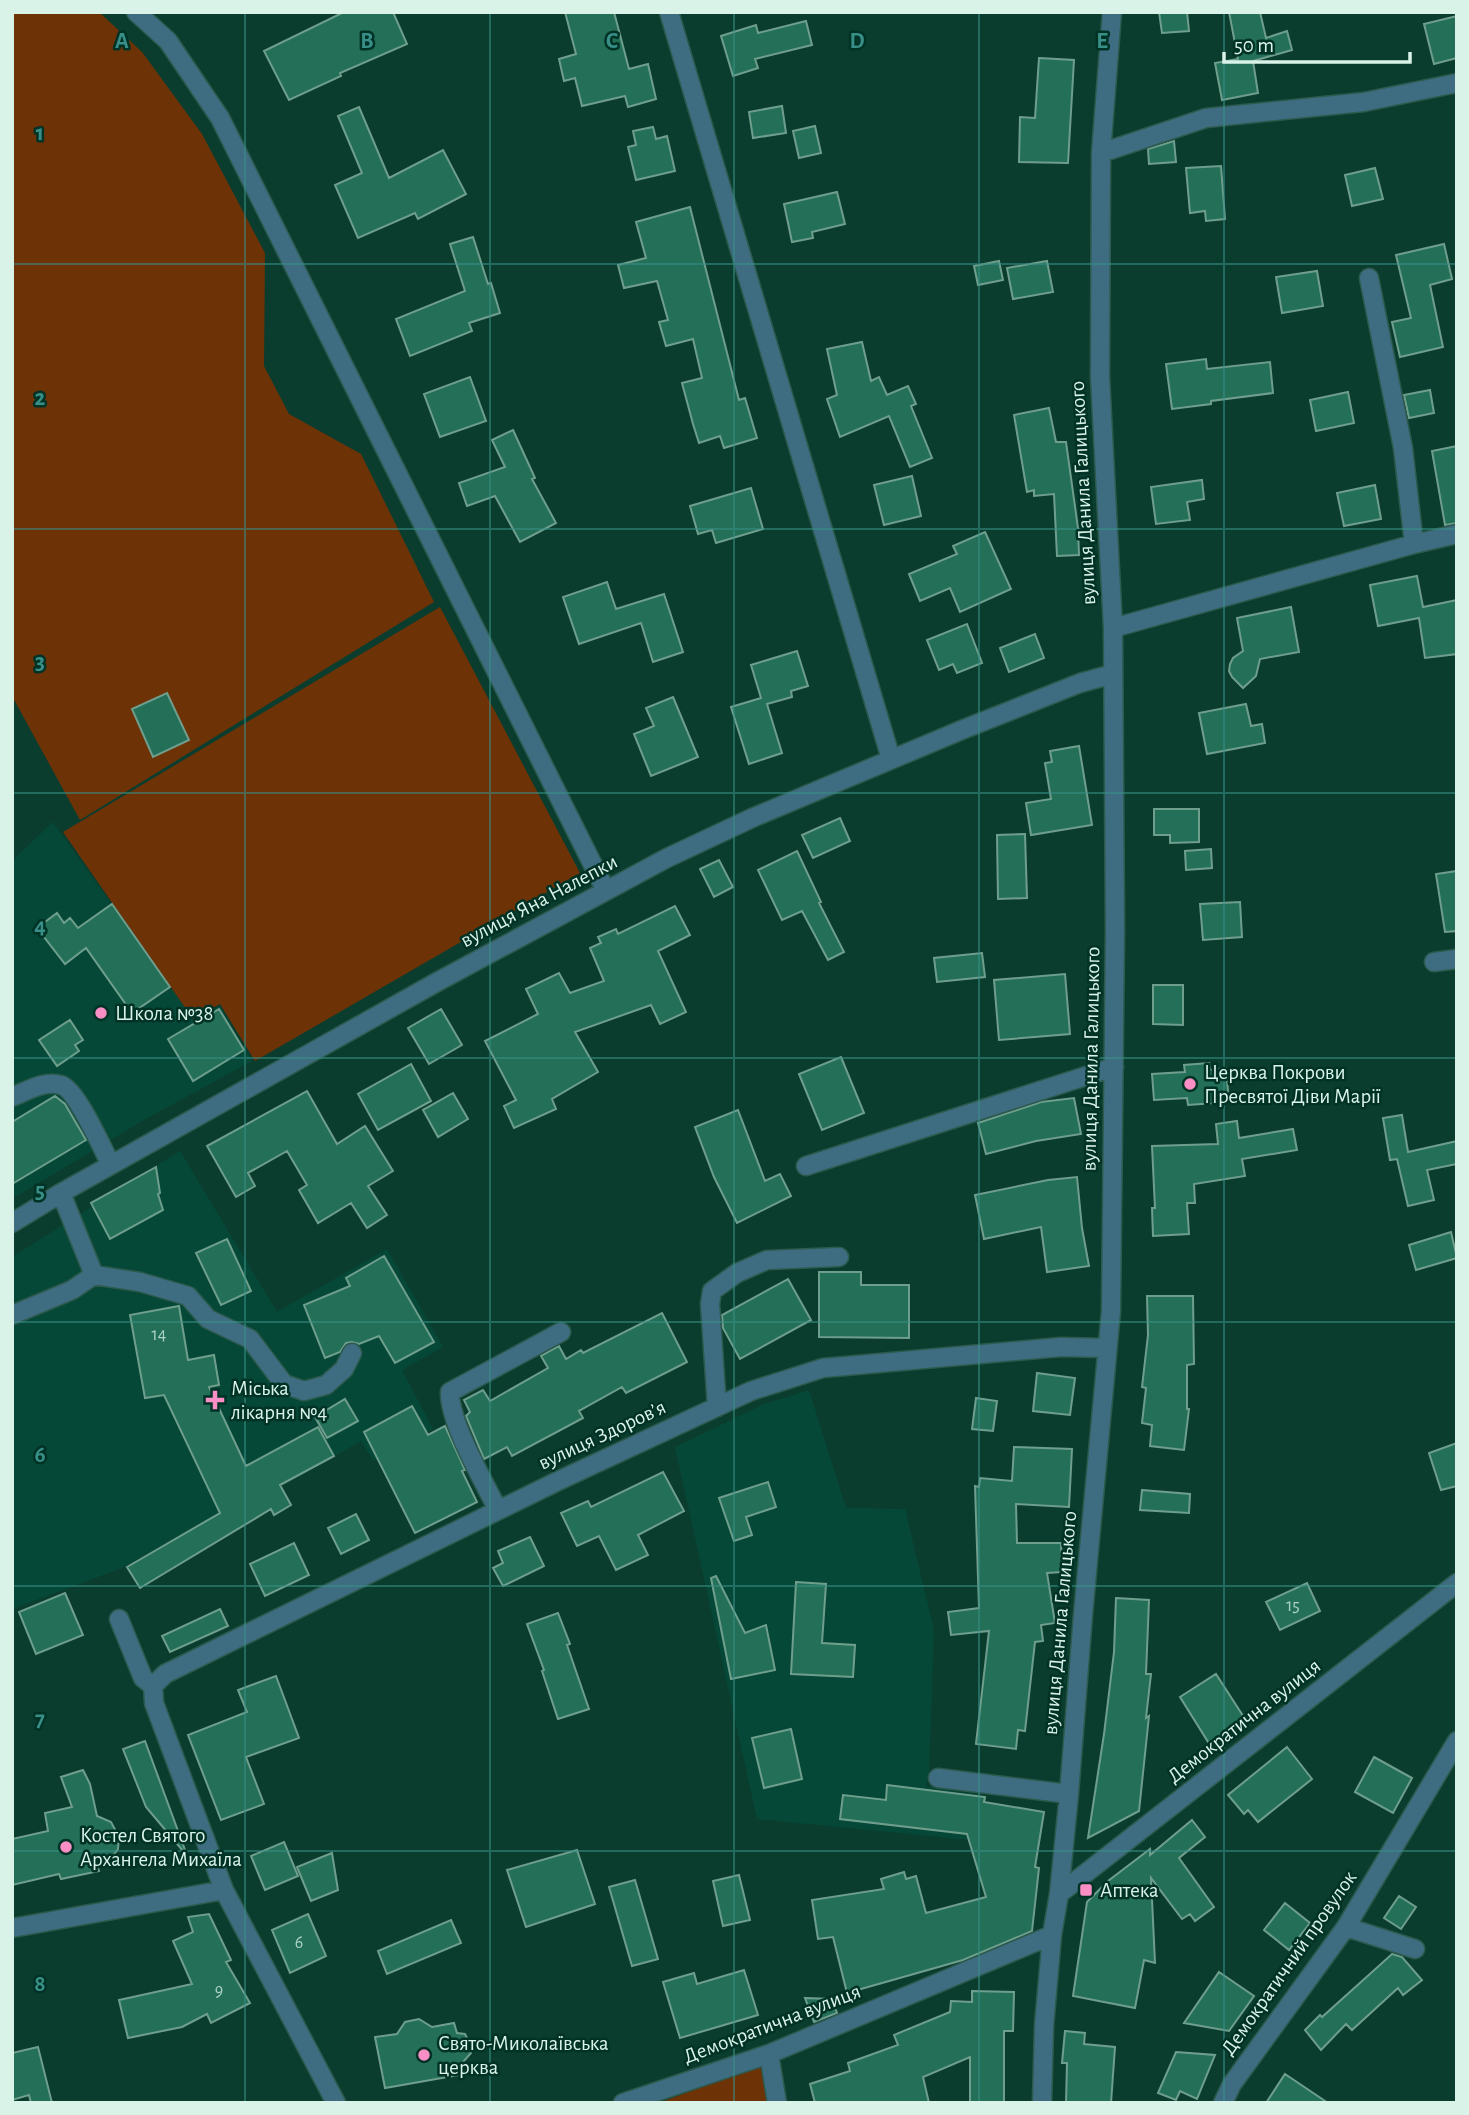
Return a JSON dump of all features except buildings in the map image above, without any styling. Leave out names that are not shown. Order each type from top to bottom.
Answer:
[{"type":"street","points":[[136,12],[168,41],[220,118],[606,891]]},
{"type":"street","points":[[669,12],[891,759]]},
{"type":"street","name":"вулиця Данила Галицького","points":[[1042,2103],[1044,2026],[1069,1794],[1111,1311],[1114,1067],[1113,628],[1100,377],[1101,153],[1112,12]]},
{"type":"street","points":[[1101,153],[1206,118],[1364,102],[1457,83]]},
{"type":"street","points":[[1369,278],[1403,448],[1414,544]]},
{"type":"street","points":[[1113,628],[1457,534]]},
{"type":"street","name":"вулиця Яна Налепки","points":[[12,1223],[437,982],[667,858],[752,818],[891,759],[1080,683],[1113,674]]},
{"type":"street","points":[[1434,962],[1457,959]]},
{"type":"street","points":[[806,1166],[1114,1067]]},
{"type":"street","points":[[12,1097],[41,1085],[61,1085],[73,1094],[111,1165]]},
{"type":"street","points":[[61,1193],[94,1275]]},
{"type":"street","points":[[717,1406],[710,1304],[712,1291],[737,1273],[768,1260],[839,1257]]},
{"type":"street","points":[[12,1315],[72,1290],[94,1275],[140,1282],[188,1296],[208,1319],[250,1339],[284,1384],[304,1391],[326,1385],[344,1369],[352,1353]]},
{"type":"street","points":[[498,1510],[458,1424],[450,1403],[450,1392],[561,1332]]},
{"type":"street","name":"вулиця Здоровʼя","points":[[153,1686],[165,1674],[498,1510],[751,1391],[824,1368],[1060,1347],[1107,1348]]},
{"type":"street","name":"Демократична вулиця","points":[[1059,1894],[1457,1583]]},
{"type":"street","points":[[119,1619],[143,1678],[153,1686],[154,1703],[224,1890],[336,2103]]},
{"type":"street","name":"Демократичний провулок","points":[[1223,2103],[1231,2084],[1346,1927],[1457,1741]]},
{"type":"street","points":[[938,1778],[1069,1794]]},
{"type":"street","points":[[12,1928],[224,1890]]},
{"type":"street","points":[[1346,1927],[1415,1949]]},
{"type":"street","name":"Демократична вулиця","points":[[623,2103],[769,2054],[1052,1935]]},
{"type":"street","points":[[769,2054],[777,2103]]},
{"type":"shaded area","points":[[12,12],[99,12],[142,52],[202,134],[265,253],[264,366],[289,414],[361,454],[434,602],[80,820],[12,696]]},
{"type":"shaded area","points":[[440,607],[580,873],[255,1061],[220,1004],[193,1019],[63,832]]},
{"type":"shaded area","name":"Школа №38","points":[[53,822],[193,1019],[220,1006],[252,1061],[142,1121],[12,1199],[12,861]]},
{"type":"shaded area","name":"Міська лікарня №4","points":[[180,1151],[277,1312],[387,1249],[443,1347],[402,1370],[433,1429],[373,1460],[361,1441],[266,1495],[262,1489],[122,1568],[12,1609],[12,1257]]},
{"type":"shaded area","points":[[809,1390],[846,1508],[905,1509],[934,1630],[929,1771],[926,1786],[986,1796],[980,1841],[757,1819],[675,1447],[762,1405]]},
{"type":"shaded area","points":[[777,2058],[781,2103],[659,2103]]},
{"type":"place","name":"Школа №38","points":[[101,1013]]},
{"type":"place","name":"Церква Покрови Пресвятої Діви Марії","points":[[1190,1084]]},
{"type":"place","name":"Міська лікарня №4","points":[[215,1400]]},
{"type":"place","name":"Костел Святого Архангела Михаїла","points":[[66,1847]]},
{"type":"place","name":"Аптека","points":[[1086,1890]]},
{"type":"place","name":"Свято-Миколаївська церква","points":[[424,2055]]}]
